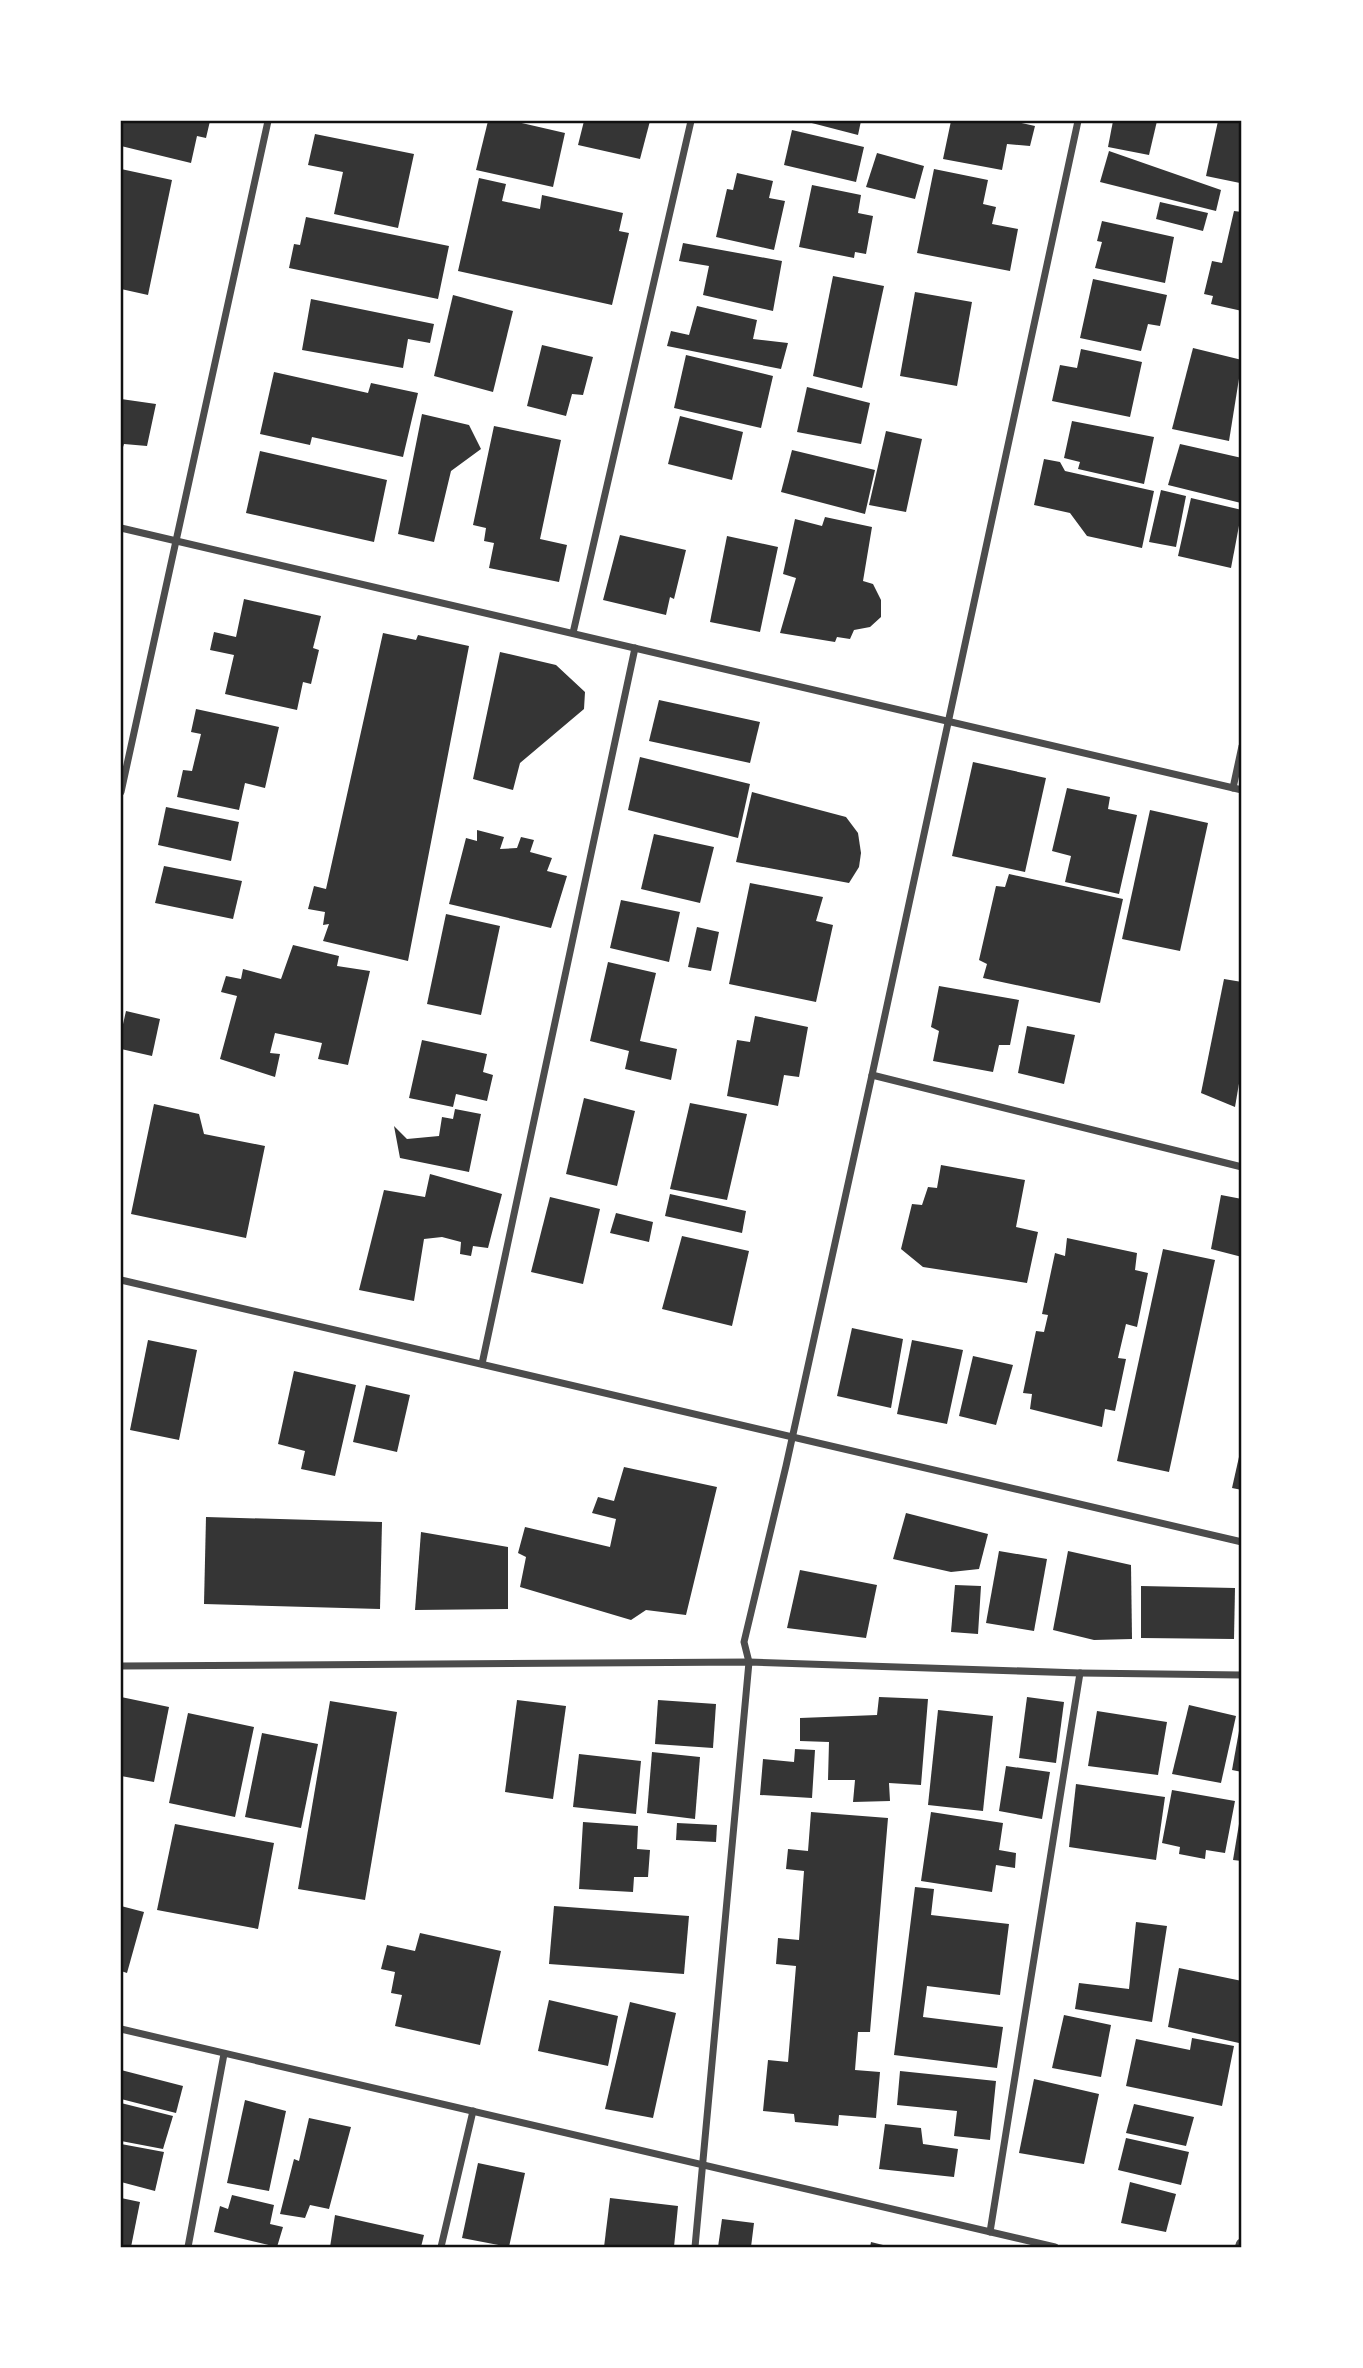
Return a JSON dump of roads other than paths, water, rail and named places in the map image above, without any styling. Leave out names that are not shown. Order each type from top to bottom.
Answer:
[{"type":"street","points":[[121,792],[268,121]]},
{"type":"street","points":[[573,634],[691,121]]},
{"type":"street","points":[[695,2247],[749,1662],[744,1642],[872,1075],[1078,121]]},
{"type":"street","points":[[121,528],[1242,790]]},
{"type":"street","points":[[482,1364],[635,648]]},
{"type":"street","points":[[1233,788],[1242,746]]},
{"type":"street","points":[[872,1075],[1242,1167]]},
{"type":"street","points":[[121,1280],[1242,1542]]},
{"type":"street","points":[[121,1666],[749,1662],[1080,1673],[1242,1675]]},
{"type":"street","points":[[990,2232],[1080,1673]]},
{"type":"street","points":[[121,2029],[1055,2247]]},
{"type":"street","points":[[188,2247],[224,2054]]},
{"type":"street","points":[[441,2247],[473,2111]]}]
